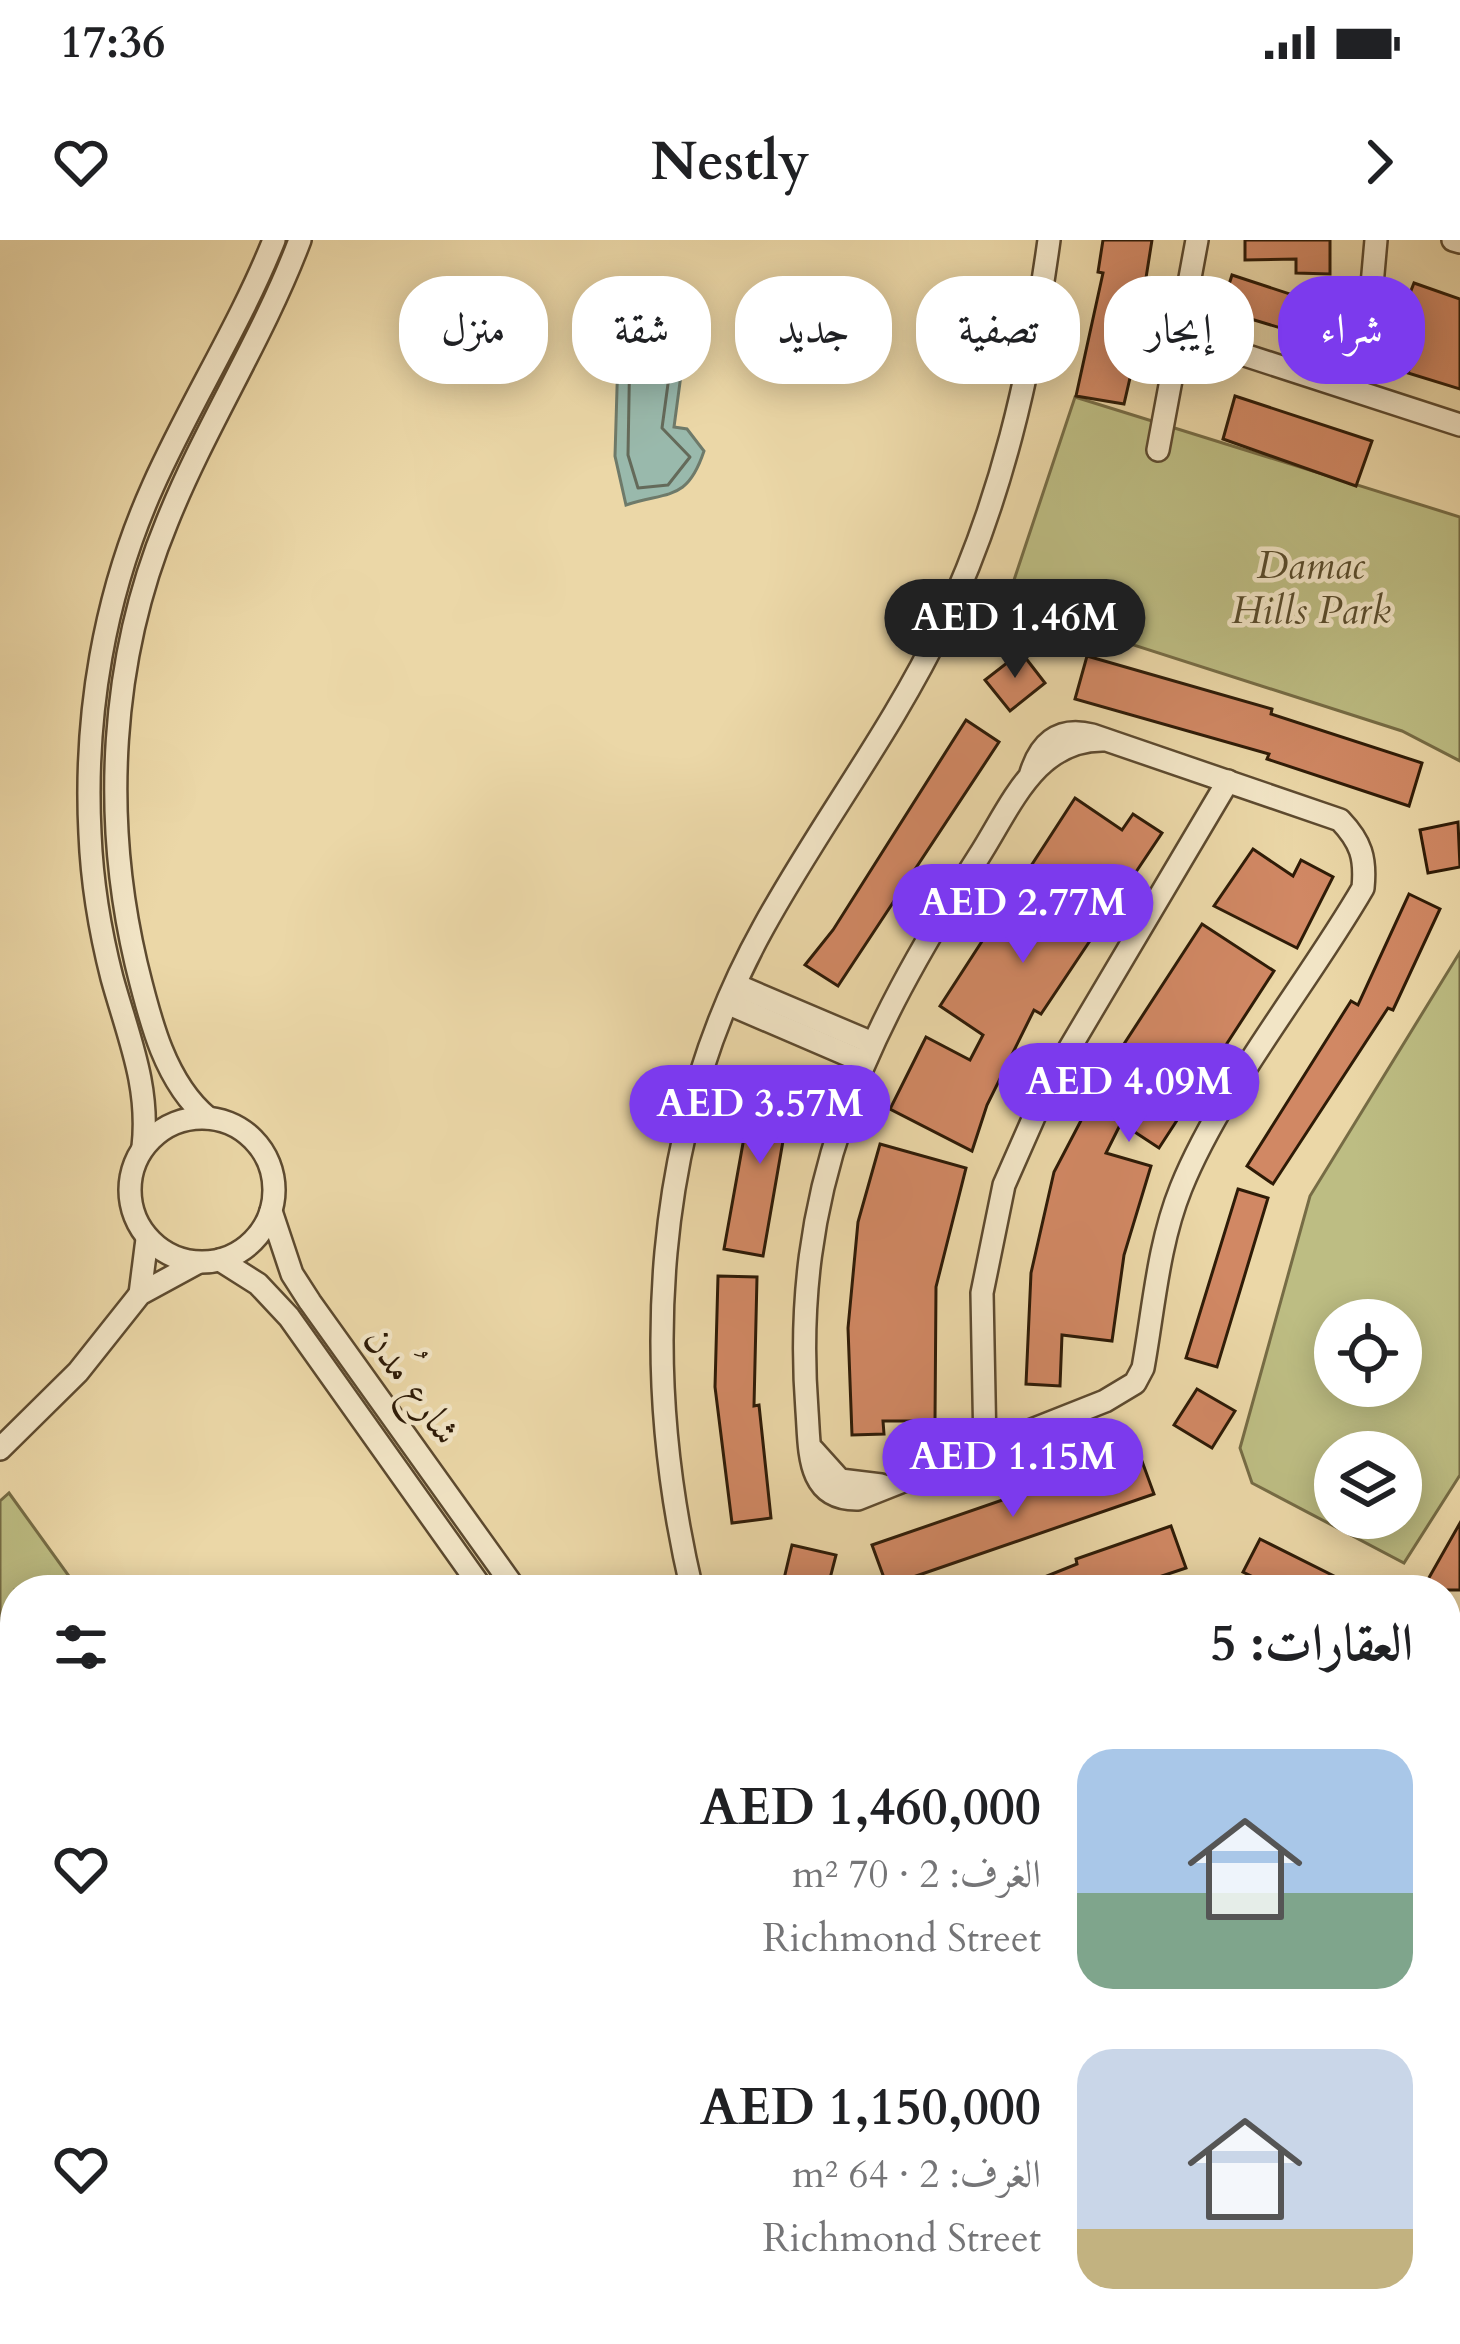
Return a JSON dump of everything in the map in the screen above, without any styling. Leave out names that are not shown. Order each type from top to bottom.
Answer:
[{"type":"street","points":[[197,1262],[170,1256],[147,1239],[134,1218],[131,1169],[142,1147],[145,1093],[102,938],[91,853],[89,766],[97,680],[114,594],[140,518],[274,240]]},
{"type":"street","points":[[0,1449],[77,1372],[140,1294],[166,1274],[197,1262],[220,1260],[252,1241],[271,1211],[274,1186],[257,1143],[241,1129],[208,1118],[183,1094],[168,1062],[128,924],[117,829],[120,704],[130,643],[166,523],[266,322],[300,240]]},
{"type":"street","points":[[689,1575],[666,1454],[661,1300],[682,1147],[702,1072],[761,930],[908,692],[975,548],[1022,392],[1049,240]]},
{"type":"street","points":[[1192,276],[1197,240]]},
{"type":"street","points":[[1373,276],[1376,240]]},
{"type":"street","points":[[1254,358],[1460,425]]},
{"type":"street","points":[[1158,450],[1172,384]]},
{"type":"street","points":[[1105,740],[1340,820],[1358,839],[1366,863],[1363,888],[1204,1142],[1182,1187],[1166,1234],[1143,1368],[1135,1383],[1105,1402],[858,1499],[831,1495],[813,1475],[803,1367],[816,1211],[866,1052],[913,958],[1030,776],[1060,748],[1105,740]]},
{"type":"street","points":[[985,1448],[982,1293],[1004,1184],[1049,1083],[1228,781]]},
{"type":"street","points":[[733,995],[866,1052]]},
{"type":"street","points":[[142,1147],[172,1125],[208,1118]]},
{"type":"street","name":"شارع مُدن","points":[[271,1211],[292,1274],[310,1302],[505,1575]]},
{"type":"street","points":[[140,1294],[147,1239]]},
{"type":"street","name":"شارع مُدن","points":[[220,1260],[258,1284],[289,1317],[472,1575]]},
{"type":"green space","name":"Damac Hills Park","points":[[1075,397],[1460,517],[1460,761],[1402,731],[1006,604]]},
{"type":"green space","points":[[1460,952],[1460,1475],[1422,1535],[1422,1431],[1314,1431],[1314,1516],[1252,1483],[1240,1448],[1310,1196]]},
{"type":"green space","points":[[9,1493],[68,1575],[0,1575],[0,1501]]},
{"type":"green space","points":[[1358,1539],[1419,1539],[1404,1563]]},
{"type":"water","points":[[617,384],[680,384],[674,427],[687,429],[704,451],[691,479],[674,492],[626,505],[615,456]]},
{"type":"building","points":[[1103,240],[1152,240],[1146,276],[1104,276],[1104,384],[1129,384],[1124,404],[1076,396],[1103,273],[1098,272]]},
{"type":"building","points":[[1245,240],[1330,240],[1330,274],[1296,273],[1296,259],[1245,260]]},
{"type":"building","points":[[1254,282],[1278,290],[1278,327],[1254,320]]},
{"type":"building","points":[[1425,287],[1460,299],[1460,389],[1425,378]]},
{"type":"building","points":[[1235,396],[1372,441],[1356,486],[1223,439]]},
{"type":"building","points":[[1021,652],[1045,683],[1010,711],[985,680]]},
{"type":"building","points":[[1087,656],[1272,709],[1271,714],[1422,763],[1409,806],[1267,759],[1269,754],[1075,699]]},
{"type":"building","points":[[966,720],[999,742],[838,986],[805,965],[833,930]]},
{"type":"building","points":[[1075,798],[1122,830],[1133,814],[1162,833],[1041,1014],[1034,1010],[987,1105],[972,1151],[890,1109],[926,1037],[970,1060],[983,1035],[940,1006]]},
{"type":"building","points":[[1458,822],[1460,867],[1428,873],[1420,830]]},
{"type":"building","points":[[1253,849],[1293,876],[1301,860],[1333,877],[1297,948],[1214,906]]},
{"type":"building","points":[[1409,894],[1440,909],[1393,1010],[1388,1008],[1273,1184],[1247,1166],[1351,1001],[1358,1005]]},
{"type":"building","points":[[1202,924],[1274,971],[1159,1148],[1121,1123],[1106,1153],[1151,1166],[1124,1255],[1112,1341],[1062,1335],[1060,1386],[1026,1384],[1031,1273],[1054,1172],[1109,1067]]},
{"type":"building","points":[[765,1078],[803,1093],[783,1141],[763,1256],[724,1249],[747,1121]]},
{"type":"building","points":[[880,1144],[966,1168],[936,1287],[935,1421],[883,1421],[884,1434],[852,1435],[848,1328],[858,1222]]},
{"type":"building","points":[[1238,1189],[1268,1198],[1217,1367],[1186,1358]]},
{"type":"building","points":[[718,1276],[757,1277],[754,1406],[759,1405],[771,1518],[732,1523],[715,1387]]},
{"type":"building","points":[[1197,1389],[1235,1411],[1212,1448],[1174,1425]]},
{"type":"building","points":[[1139,1453],[1154,1494],[919,1575],[883,1575],[872,1545]]},
{"type":"building","points":[[1460,1523],[1460,1575],[1431,1575]]},
{"type":"building","points":[[1171,1526],[1186,1568],[1165,1575],[1050,1575],[1077,1564],[1076,1559]]},
{"type":"building","points":[[1260,1539],[1332,1575],[1249,1575],[1243,1572]]},
{"type":"building","points":[[792,1545],[836,1555],[831,1575],[785,1575]]}]
